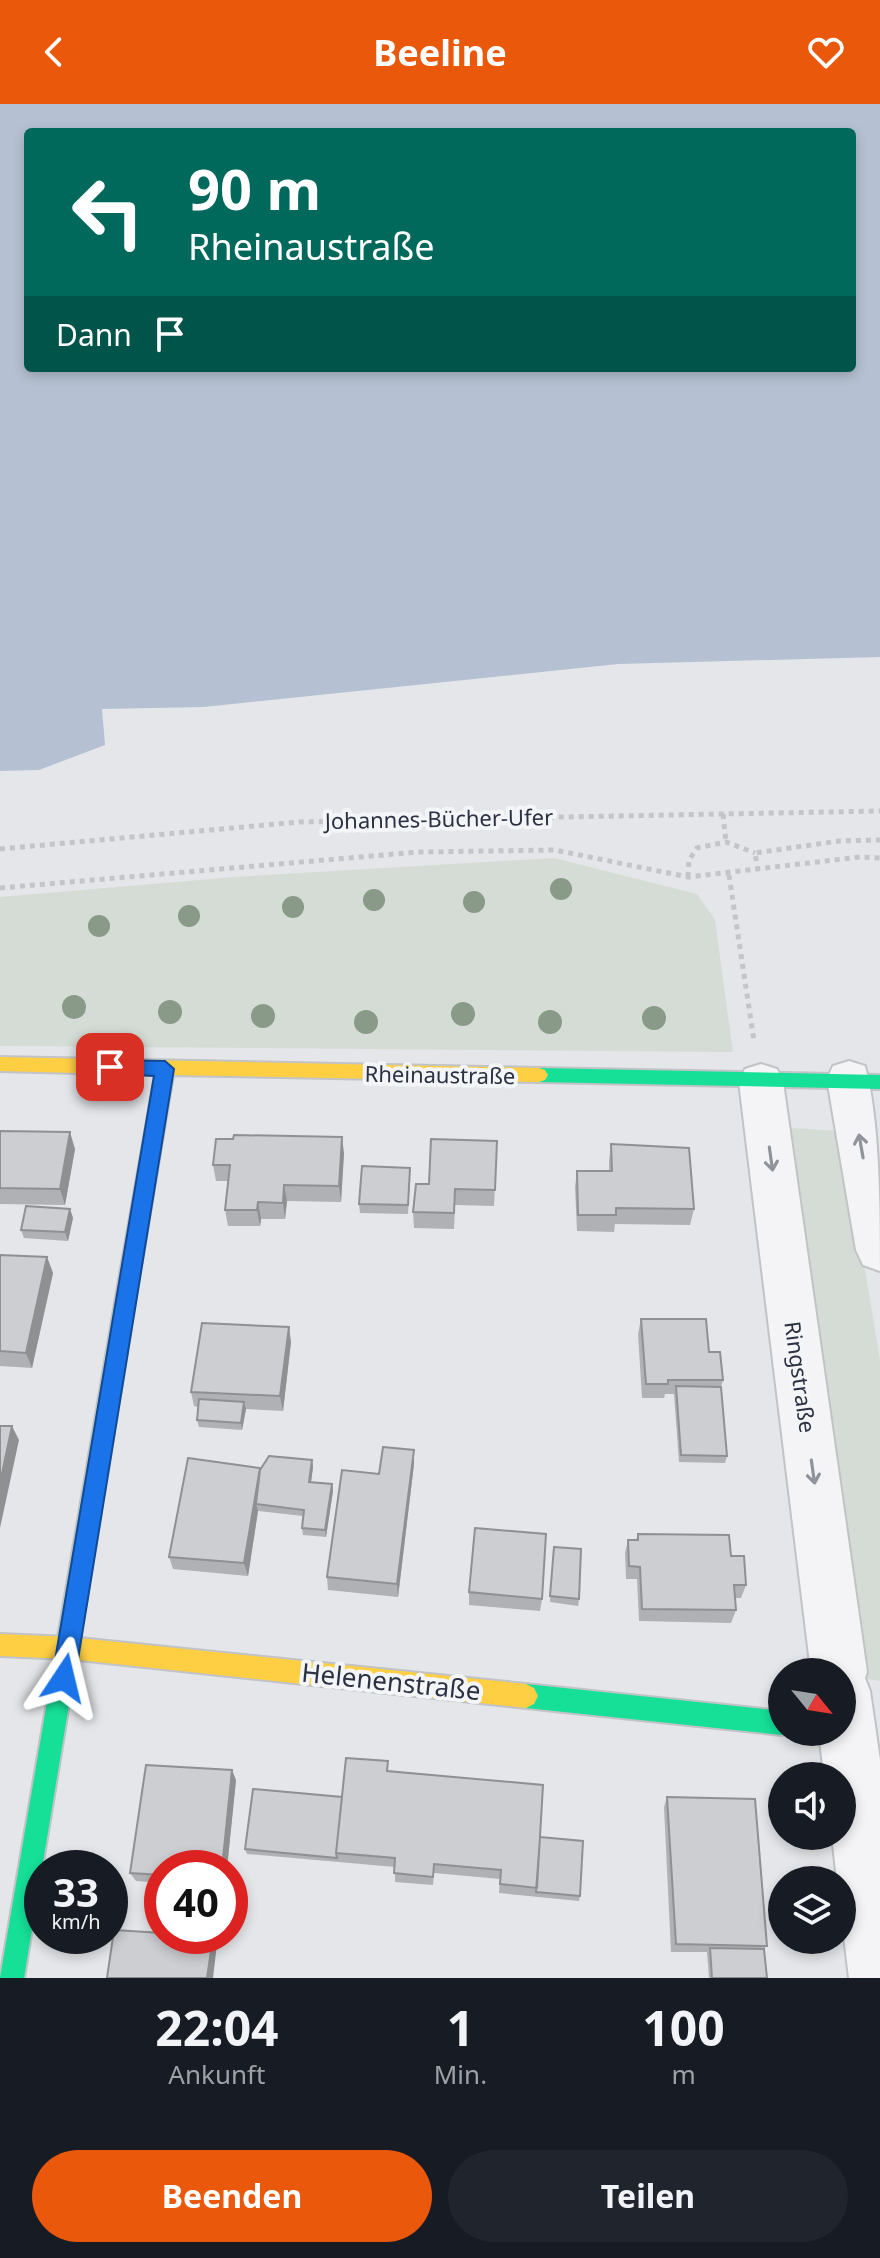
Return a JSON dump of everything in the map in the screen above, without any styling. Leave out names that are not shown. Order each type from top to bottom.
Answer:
[{"type":"street","name":"Rheinaustraße","points":[[0,1064],[761,1082],[864,1080]]},
{"type":"street","points":[[11,1978],[165,1069]]},
{"type":"street","points":[[864,1080],[880,1250]]},
{"type":"street","name":"Ringstraße","points":[[761,1082],[837,1658]]},
{"type":"street","name":"Helenenstraße","points":[[0,1645],[69,1648],[768,1722]]},
{"type":"street","points":[[856,1746],[880,1978]]},
{"type":"path","name":"Johannes-Bücher-Ufer","points":[[0,849],[299,822],[880,811]]},
{"type":"path","points":[[723,814],[726,842]]},
{"type":"path","points":[[688,877],[689,860],[697,848],[726,842],[755,853],[839,841],[880,840]]},
{"type":"path","points":[[0,888],[418,852],[555,850],[688,877],[729,875],[860,857],[880,858]]},
{"type":"path","points":[[755,853],[758,871]]},
{"type":"path","points":[[729,875],[761,1082]]},
{"type":"shaded area","points":[[554,858],[697,894],[715,920],[733,1052],[0,1046],[0,897],[234,877]]},
{"type":"shaded area","points":[[791,1128],[842,1131],[880,1360],[880,1681],[866,1679],[862,1674]]},
{"type":"water","points":[[0,104],[880,104],[880,657],[618,664],[204,707],[102,709],[105,745],[39,770],[0,771]]},
{"type":"building","points":[[0,1131],[70,1132],[60,1189],[0,1188]]},
{"type":"building","points":[[234,1135],[342,1137],[339,1186],[284,1185],[283,1203],[258,1202],[257,1210],[225,1210],[230,1165],[213,1165],[216,1139],[233,1139]]},
{"type":"building","points":[[431,1139],[497,1141],[495,1190],[455,1189],[454,1213],[413,1212],[416,1184],[429,1184]]},
{"type":"building","points":[[611,1144],[689,1148],[694,1209],[616,1208],[616,1215],[578,1215],[577,1171],[612,1171]]},
{"type":"building","points":[[362,1166],[410,1168],[408,1205],[359,1204]]},
{"type":"building","points":[[26,1206],[70,1209],[65,1232],[21,1230]]},
{"type":"building","points":[[0,1255],[47,1257],[26,1353],[0,1351]]},
{"type":"building","points":[[641,1319],[706,1319],[709,1352],[720,1352],[723,1380],[668,1380],[668,1384],[646,1384]]},
{"type":"building","points":[[202,1323],[289,1327],[280,1396],[191,1392]]},
{"type":"building","points":[[676,1386],[721,1387],[727,1456],[681,1455]]},
{"type":"building","points":[[199,1399],[244,1402],[241,1423],[197,1420]]},
{"type":"building","points":[[0,1426],[12,1426],[0,1483]]},
{"type":"building","points":[[383,1447],[414,1450],[397,1584],[327,1577],[342,1470],[379,1474]]},
{"type":"building","points":[[269,1456],[312,1460],[309,1482],[332,1484],[325,1530],[302,1528],[304,1510],[256,1504],[260,1470]]},
{"type":"building","points":[[188,1458],[260,1468],[244,1563],[169,1557]]},
{"type":"building","points":[[475,1528],[546,1534],[542,1599],[469,1592]]},
{"type":"building","points":[[638,1534],[729,1535],[731,1556],[744,1556],[746,1585],[734,1585],[736,1610],[642,1609],[640,1567],[629,1566],[628,1540],[638,1540]]},
{"type":"building","points":[[554,1547],[581,1549],[579,1599],[550,1596]]},
{"type":"building","points":[[346,1758],[388,1761],[387,1771],[543,1785],[537,1888],[500,1884],[501,1870],[434,1864],[433,1877],[394,1873],[395,1858],[336,1853]]},
{"type":"building","points":[[146,1765],[232,1770],[224,1850],[144,1850],[144,1874],[130,1873]]},
{"type":"building","points":[[253,1789],[342,1797],[337,1858],[245,1849]]},
{"type":"building","points":[[667,1797],[755,1799],[767,1946],[676,1944]]},
{"type":"building","points":[[540,1837],[583,1841],[580,1896],[536,1892]]},
{"type":"building","points":[[128,1931],[144,1932],[144,1954],[211,1954],[207,1978],[107,1978],[110,1954],[128,1954]]},
{"type":"building","points":[[710,1948],[764,1949],[767,1978],[712,1978]]},
{"type":"traffic: fast","points":[[539,1075],[880,1082]]},
{"type":"traffic: fast","points":[[11,1978],[126,1297]]},
{"type":"traffic: fast","points":[[526,1696],[768,1722]]},
{"type":"traffic: slow","points":[[0,1064],[539,1075]]},
{"type":"traffic: slow","points":[[126,1297],[165,1069]]},
{"type":"traffic: slow","points":[[0,1645],[69,1648],[526,1696]]},
{"type":"route","points":[[64,1678],[165,1069],[110,1067]]}]
